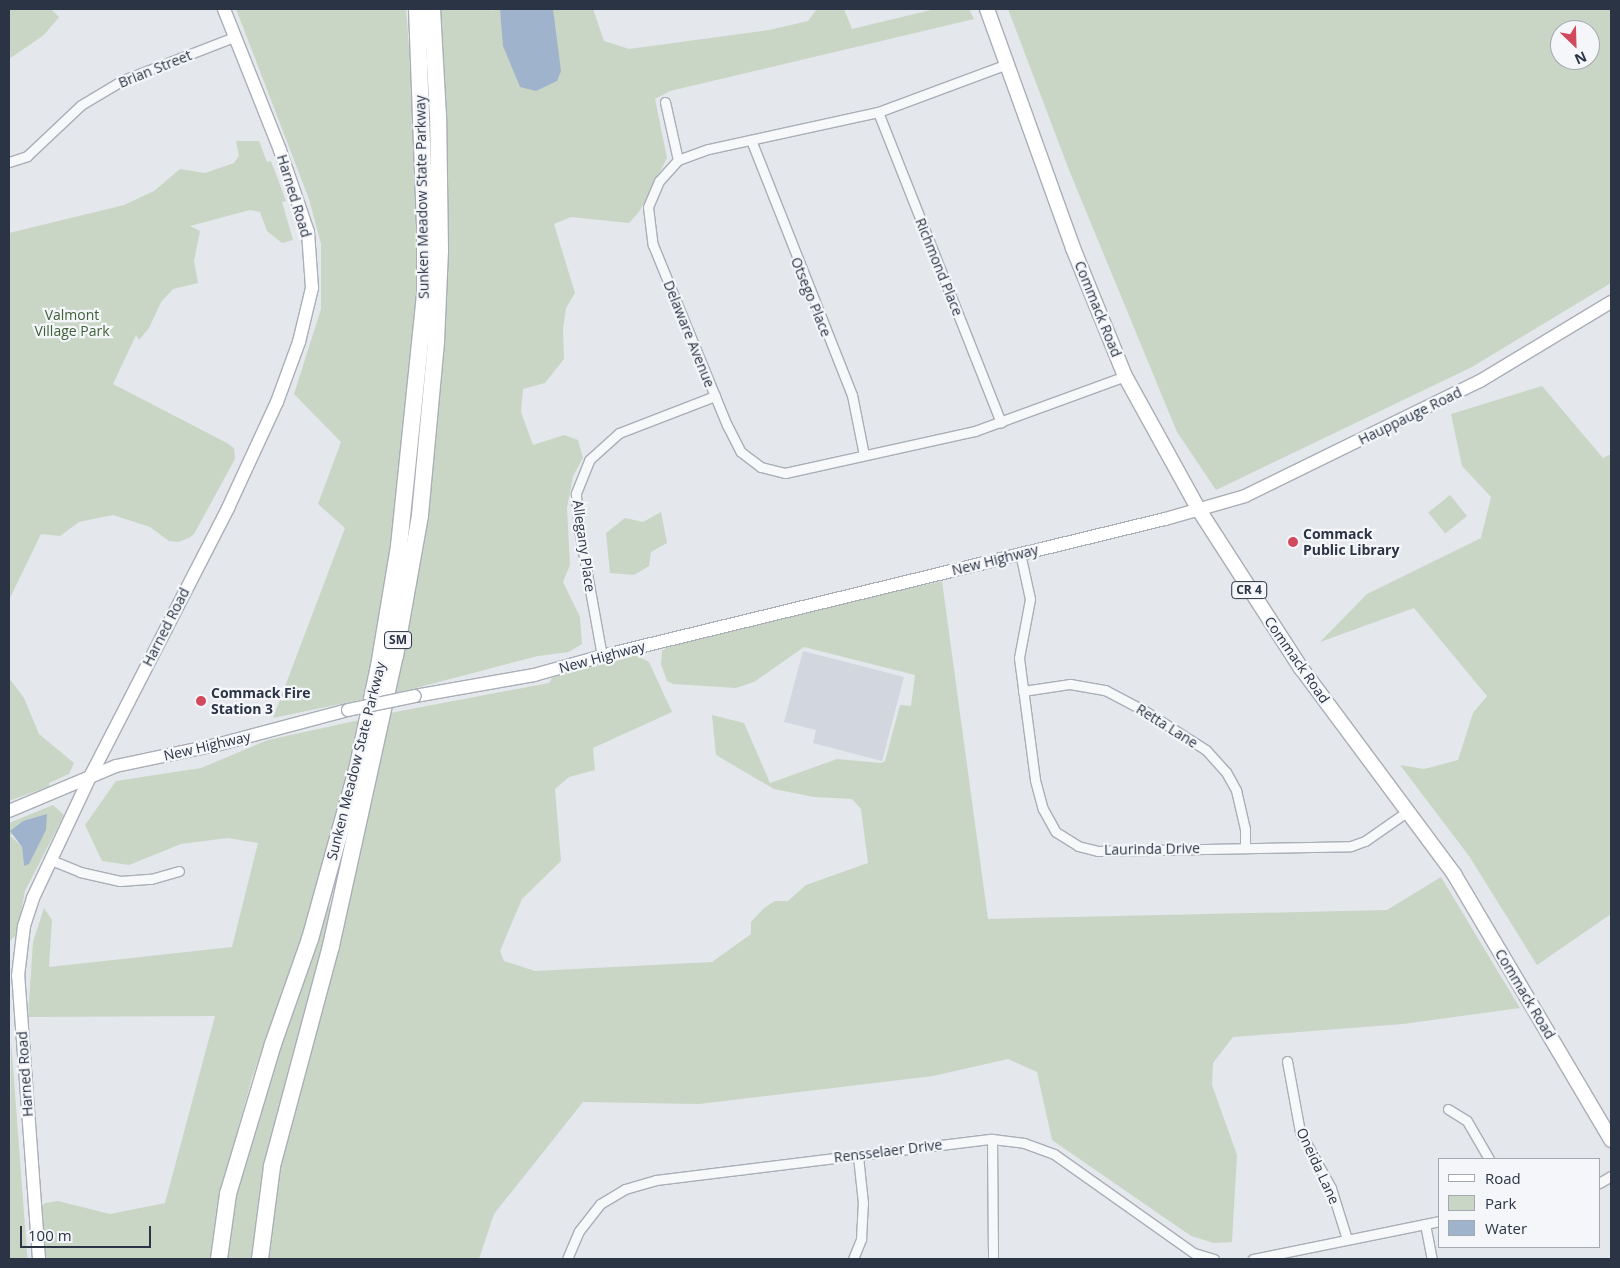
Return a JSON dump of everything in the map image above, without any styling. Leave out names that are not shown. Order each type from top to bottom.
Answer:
[{"type":"highway","name":"Sunken Meadow State Parkway","points":[[219,1259],[230,1185],[273,1044],[310,939],[357,770],[379,666],[399,546],[425,295],[425,226],[417,9]]},
{"type":"highway","name":"Sunken Meadow State Parkway","points":[[260,1259],[272,1166],[331,946],[395,656],[420,515],[436,342],[440,250],[438,116],[432,9]]},
{"type":"main road","name":"Commack Road","points":[[987,9],[1073,248],[1125,376],[1199,510],[1302,668],[1454,874],[1611,1140]]},
{"type":"street","name":"Harned Road","points":[[39,1259],[18,976],[24,926],[32,898],[91,775],[228,508],[277,402],[299,342],[312,288],[308,232],[280,150],[224,9]]},
{"type":"street","name":"Brian Street","points":[[9,162],[28,156],[81,105],[124,80],[234,37]]},
{"type":"street","name":"Delaware Avenue","points":[[1007,64],[878,112],[708,149],[678,160],[659,181],[648,207],[653,245],[715,396],[741,452],[761,467],[786,473],[1000,423],[1125,376]]},
{"type":"street","points":[[665,102],[678,160]]},
{"type":"street","name":"Richmond Place","points":[[878,112],[1000,423]]},
{"type":"street","name":"Otsego Place","points":[[750,140],[852,395],[864,455]]},
{"type":"street","name":"Hauppauge Road","points":[[1199,510],[1246,496],[1480,382],[1611,302]]},
{"type":"street","name":"Allegany Place","points":[[602,656],[579,530],[576,493],[589,460],[619,433],[715,396]]},
{"type":"street","name":"New Highway","points":[[9,811],[91,775],[348,710],[534,675],[602,656],[1199,510]]},
{"type":"street","name":"Laurinda Drive","points":[[1020,554],[1030,600],[1019,658],[1035,780],[1042,809],[1056,832],[1078,846],[1098,851],[1245,846],[1350,846],[1365,841],[1408,811]]},
{"type":"street","name":"Retta Lane","points":[[1024,691],[1070,684],[1105,690],[1145,711],[1206,750],[1226,772],[1236,790],[1245,828],[1245,846]]},
{"type":"street","points":[[51,860],[80,872],[120,881],[151,879],[179,871]]},
{"type":"street","name":"Oneida Lane","points":[[1287,1062],[1300,1132],[1331,1188],[1347,1239]]},
{"type":"street","points":[[1448,1109],[1467,1121],[1488,1158]]},
{"type":"street","points":[[992,1139],[993,1259]]},
{"type":"street","name":"Rensselaer Drive","points":[[567,1259],[578,1231],[600,1204],[625,1189],[656,1180],[992,1139],[1024,1143],[1054,1154],[1194,1253],[1214,1259]]},
{"type":"street","points":[[853,1259],[861,1239],[863,1203],[858,1156]]},
{"type":"street","points":[[1600,1182],[1611,1176]]},
{"type":"street","points":[[1253,1259],[1297,1255],[1347,1239],[1438,1221]]},
{"type":"street","points":[[1425,1224],[1432,1259]]},
{"type":"shaded area","points":[[803,651],[904,677],[882,761],[813,743],[816,730],[784,722]]},
{"type":"green space","points":[[9,9],[51,9],[59,17],[44,35],[9,59]]},
{"type":"green space","points":[[236,9],[406,9],[418,153],[416,318],[404,460],[369,698],[273,718],[345,528],[318,504],[341,442],[294,394],[321,309],[321,244],[309,199]]},
{"type":"green space","points":[[437,9],[491,9],[492,12],[492,9],[593,9],[604,41],[629,49],[769,30],[808,21],[817,9],[844,9],[852,29],[935,9],[969,9],[974,19],[670,91],[655,99],[667,158],[639,212],[629,223],[571,217],[554,224],[575,293],[566,308],[563,329],[564,359],[545,383],[523,389],[521,412],[533,445],[564,435],[578,440],[583,458],[573,476],[567,508],[570,565],[563,582],[580,617],[582,644],[569,652],[538,656],[397,693],[392,692],[421,536]]},
{"type":"green space","points":[[1008,9],[1611,9],[1611,283],[1472,367],[1216,490],[1177,432],[1069,170]]},
{"type":"green space","name":"Valmont Village Park","points":[[236,141],[259,141],[267,162],[271,161],[286,201],[282,202],[293,240],[282,243],[267,231],[260,212],[250,210],[190,226],[200,231],[194,261],[198,283],[173,289],[161,302],[149,328],[139,340],[136,335],[113,384],[227,443],[234,448],[235,459],[194,534],[189,538],[178,542],[169,541],[150,527],[113,515],[79,522],[60,536],[41,534],[9,600],[9,233],[124,205],[154,191],[180,169],[205,173],[234,163],[239,156]]},
{"type":"green space","points":[[1542,386],[1603,458],[1611,454],[1611,914],[1537,965],[1469,856],[1400,765],[1424,769],[1458,760],[1473,713],[1487,696],[1414,608],[1320,642],[1367,594],[1481,538],[1491,497],[1462,466],[1451,414]]},
{"type":"green space","points":[[1450,495],[1467,516],[1445,534],[1428,513]]},
{"type":"green space","points":[[661,512],[667,543],[651,552],[649,566],[634,575],[610,573],[606,533],[625,518],[643,522]]},
{"type":"green space","points":[[942,581],[988,919],[1387,910],[1441,877],[1520,1008],[1403,1024],[1233,1037],[1213,1063],[1212,1085],[1237,1155],[1232,1242],[1214,1243],[1191,1236],[1052,1140],[1037,1072],[1008,1059],[933,1076],[699,1104],[583,1102],[494,1214],[479,1259],[265,1259],[283,1154],[380,748],[387,734],[390,713],[549,683],[553,677],[635,655],[649,662],[672,712],[593,748],[595,770],[569,777],[555,789],[561,861],[522,899],[500,951],[504,961],[535,971],[712,962],[751,934],[751,922],[764,908],[775,901],[788,901],[806,885],[868,863],[861,809],[852,799],[814,797],[774,789],[716,755],[712,715],[744,723],[770,783],[837,759],[881,763],[885,761],[900,705],[911,706],[915,675],[804,647],[754,682],[736,688],[673,684],[667,681],[661,664],[662,651],[673,643]]},
{"type":"green space","points":[[9,678],[24,698],[39,734],[74,763],[69,774],[49,783],[50,786],[9,801]]},
{"type":"green space","points":[[364,719],[323,878],[252,1078],[231,1154],[211,1259],[44,1259],[38,1209],[45,1203],[58,1201],[110,1214],[165,1203],[215,1016],[28,1017],[33,942],[44,908],[52,920],[49,967],[232,947],[258,843],[228,838],[181,844],[129,865],[102,861],[85,825],[116,781],[201,768],[268,740]]},
{"type":"green space","points":[[53,805],[64,815],[25,891],[17,934],[9,942],[9,823]],"holes":[[[46,830],[24,866],[22,847],[10,835]]]},
{"type":"green space","points":[[324,905],[332,907],[291,1075],[253,1259],[225,1259],[241,1168]]},
{"type":"green space","points":[[11,1040],[27,1253],[28,1259],[9,1259]]},
{"type":"water","points":[[500,9],[553,9],[561,71],[557,81],[536,91],[520,87],[503,46]]},
{"type":"water","points":[[47,814],[46,830],[29,864],[24,866],[22,847],[10,831],[23,821]]},
{"type":"place","name":"Commack Public Library","points":[[1293,542]]},
{"type":"place","name":"Commack Fire Station 3","points":[[201,701]]}]
